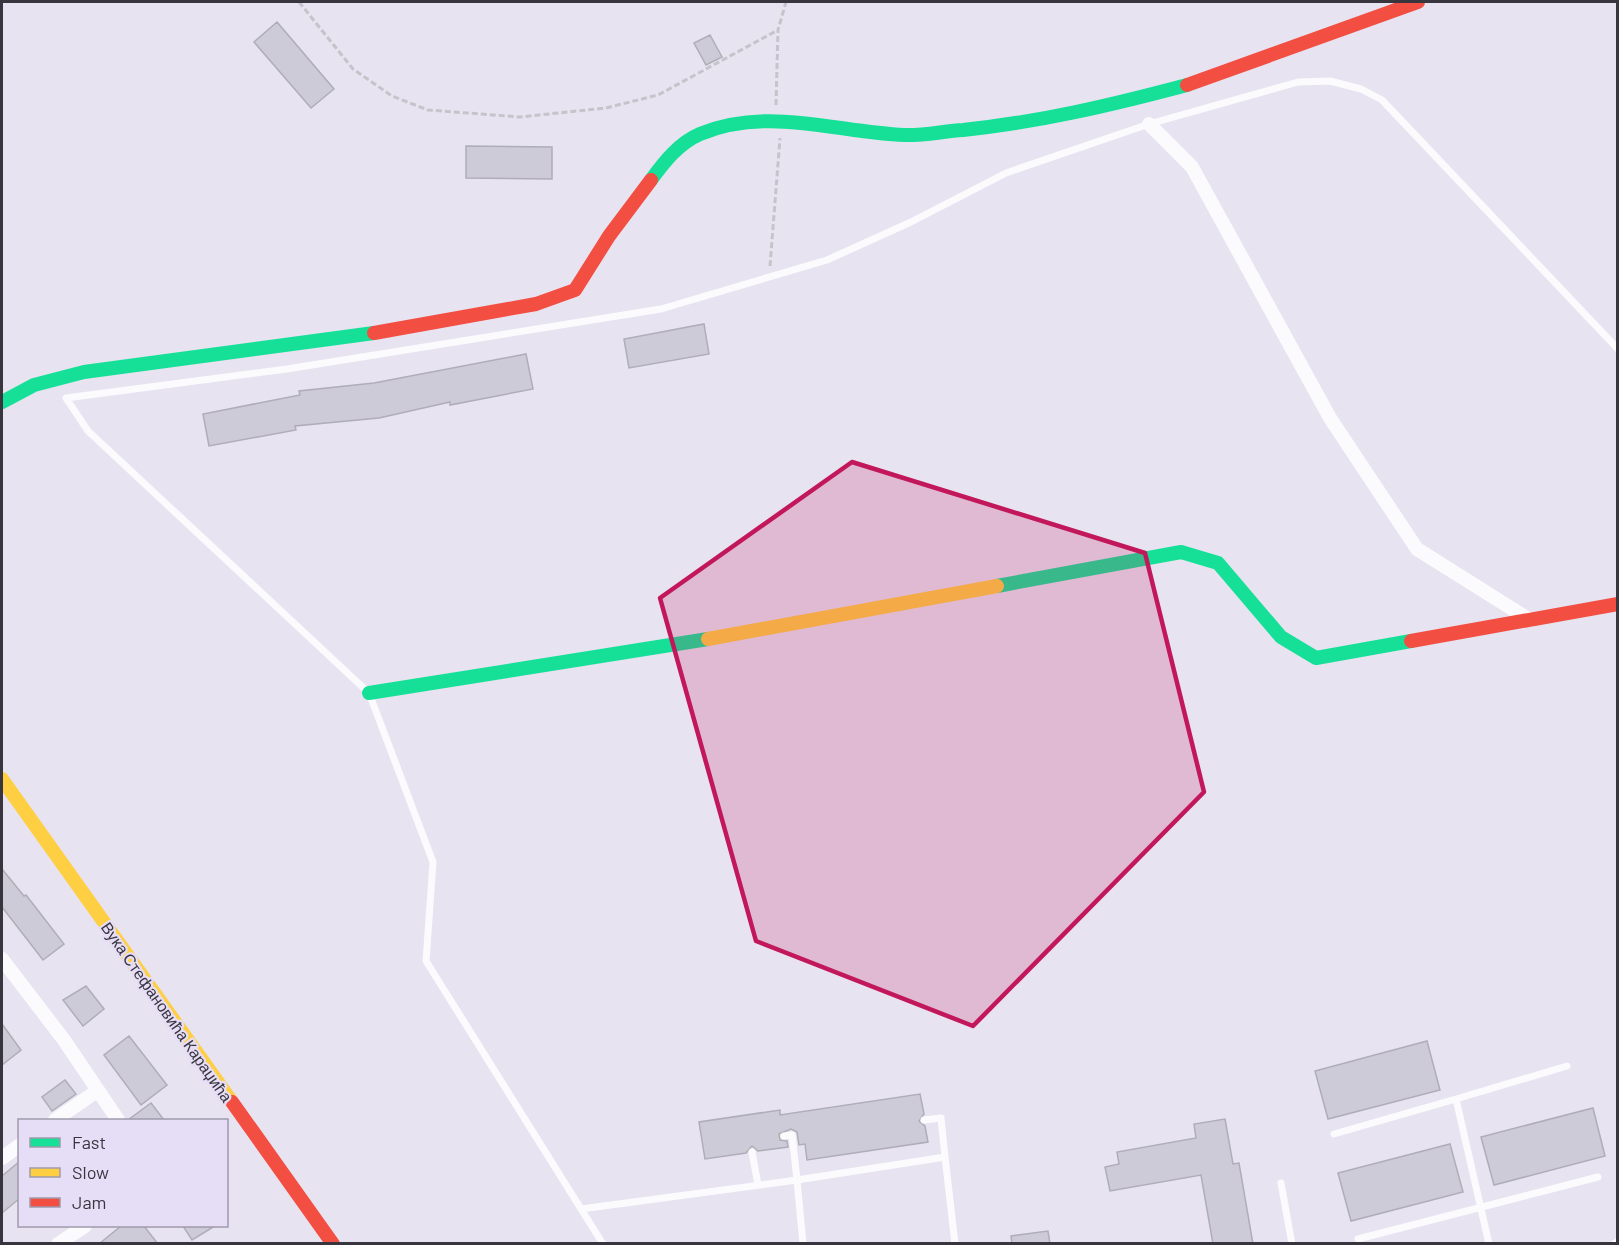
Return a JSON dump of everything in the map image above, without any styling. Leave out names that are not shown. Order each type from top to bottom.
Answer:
[{"type":"street","points":[[2,402],[34,385],[84,372],[344,339],[559,298],[575,290],[609,236],[672,153],[700,134],[737,125],[776,120],[905,135],[1023,124],[1114,105],[1206,79],[1418,2]]},
{"type":"street","points":[[1149,124],[1192,167],[1330,418],[1417,549],[1530,620]]},
{"type":"street","points":[[369,693],[698,641],[1181,552],[1218,563],[1281,637],[1316,658],[1617,604]]},
{"type":"street","name":"Вука Стефановића Караџића","points":[[2,779],[333,1244]]},
{"type":"street","points":[[4,968],[64,1040],[117,1119]]},
{"type":"street","points":[[56,1119],[97,1091]]},
{"type":"street","points":[[2,1158],[18,1146]]},
{"type":"street","points":[[58,1244],[84,1227]]},
{"type":"lane","points":[[603,1244],[426,961],[433,862],[369,693],[88,431],[66,398],[287,369],[661,309],[827,260],[911,222],[1006,173],[1149,124],[1298,82],[1330,81],[1361,89],[1382,100],[1617,349]]},
{"type":"lane","points":[[1334,1134],[1567,1066]]},
{"type":"lane","points":[[1456,1099],[1489,1244]]},
{"type":"lane","points":[[924,1120],[941,1118],[955,1244]]},
{"type":"lane","points":[[783,1136],[792,1135],[803,1244]]},
{"type":"lane","points":[[752,1152],[758,1185]]},
{"type":"lane","points":[[581,1209],[797,1180],[945,1157]]},
{"type":"lane","points":[[1358,1239],[1598,1177]]},
{"type":"lane","points":[[1281,1184],[1292,1244]]},
{"type":"lane","points":[[1614,1244],[1617,1241]]},
{"type":"path","points":[[299,2],[353,69],[392,96],[428,110],[520,117],[606,108],[658,95],[778,30]]},
{"type":"highlighted area","points":[[852,462],[1145,553],[1204,792],[973,1026],[756,941],[660,598]]},
{"type":"building","points":[[277,22],[334,89],[311,108],[254,42]]},
{"type":"building","points":[[710,35],[722,57],[706,65],[694,43]]},
{"type":"building","points":[[466,146],[552,147],[552,179],[466,178]]},
{"type":"building","points":[[704,324],[709,354],[629,368],[624,339]]},
{"type":"building","points":[[526,354],[533,389],[450,405],[450,402],[379,418],[295,426],[296,430],[209,446],[203,414],[300,395],[299,391],[374,383]]},
{"type":"building","points":[[2,869],[24,896],[26,895],[64,944],[43,960],[2,907]]},
{"type":"building","points":[[86,986],[104,1009],[83,1026],[63,1000]]},
{"type":"building","points":[[2,1024],[21,1050],[2,1065]]},
{"type":"building","points":[[129,1036],[167,1085],[141,1105],[104,1055]]},
{"type":"building","points":[[1427,1041],[1440,1090],[1328,1119],[1315,1071]]},
{"type":"building","points":[[65,1080],[76,1094],[52,1111],[42,1097]]},
{"type":"building","points":[[920,1094],[924,1114],[919,1121],[925,1126],[928,1142],[807,1160],[805,1144],[799,1145],[797,1132],[791,1129],[779,1134],[780,1140],[787,1141],[788,1147],[758,1151],[752,1146],[746,1153],[705,1159],[699,1122],[780,1110],[780,1115]]},
{"type":"building","points":[[151,1103],[163,1119],[129,1119]]},
{"type":"building","points":[[1593,1108],[1605,1156],[1494,1185],[1481,1137]]},
{"type":"building","points":[[1225,1119],[1233,1164],[1239,1163],[1253,1244],[1213,1244],[1201,1175],[1110,1191],[1105,1167],[1119,1164],[1117,1152],[1196,1138],[1194,1124]]},
{"type":"building","points":[[1450,1144],[1463,1192],[1351,1221],[1338,1173]]},
{"type":"building","points":[[18,1163],[18,1200],[2,1213],[2,1176]]},
{"type":"building","points":[[120,1227],[145,1227],[158,1244],[99,1244]]},
{"type":"building","points":[[184,1227],[213,1227],[192,1240]]},
{"type":"building","points":[[1048,1231],[1050,1244],[1012,1244],[1011,1236]]},
{"type":"traffic: fast","points":[[651,180],[685,142],[700,134],[725,126],[776,121],[878,133],[919,135],[1048,118],[1187,85]]},
{"type":"traffic: fast","points":[[2,402],[34,385],[84,372],[374,333]]},
{"type":"traffic: fast","points":[[997,586],[1181,552],[1218,563],[1281,637],[1316,658],[1411,641]]},
{"type":"traffic: fast","points":[[369,693],[708,639]]},
{"type":"traffic: slow","points":[[708,639],[997,586]]},
{"type":"traffic: slow","points":[[2,779],[232,1102]]},
{"type":"traffic: jam","points":[[1187,85],[1418,2]]},
{"type":"traffic: jam","points":[[374,333],[536,304],[575,290],[609,236],[651,180]]},
{"type":"traffic: jam","points":[[1411,641],[1618,604]]},
{"type":"traffic: jam","points":[[232,1102],[333,1244]]}]
